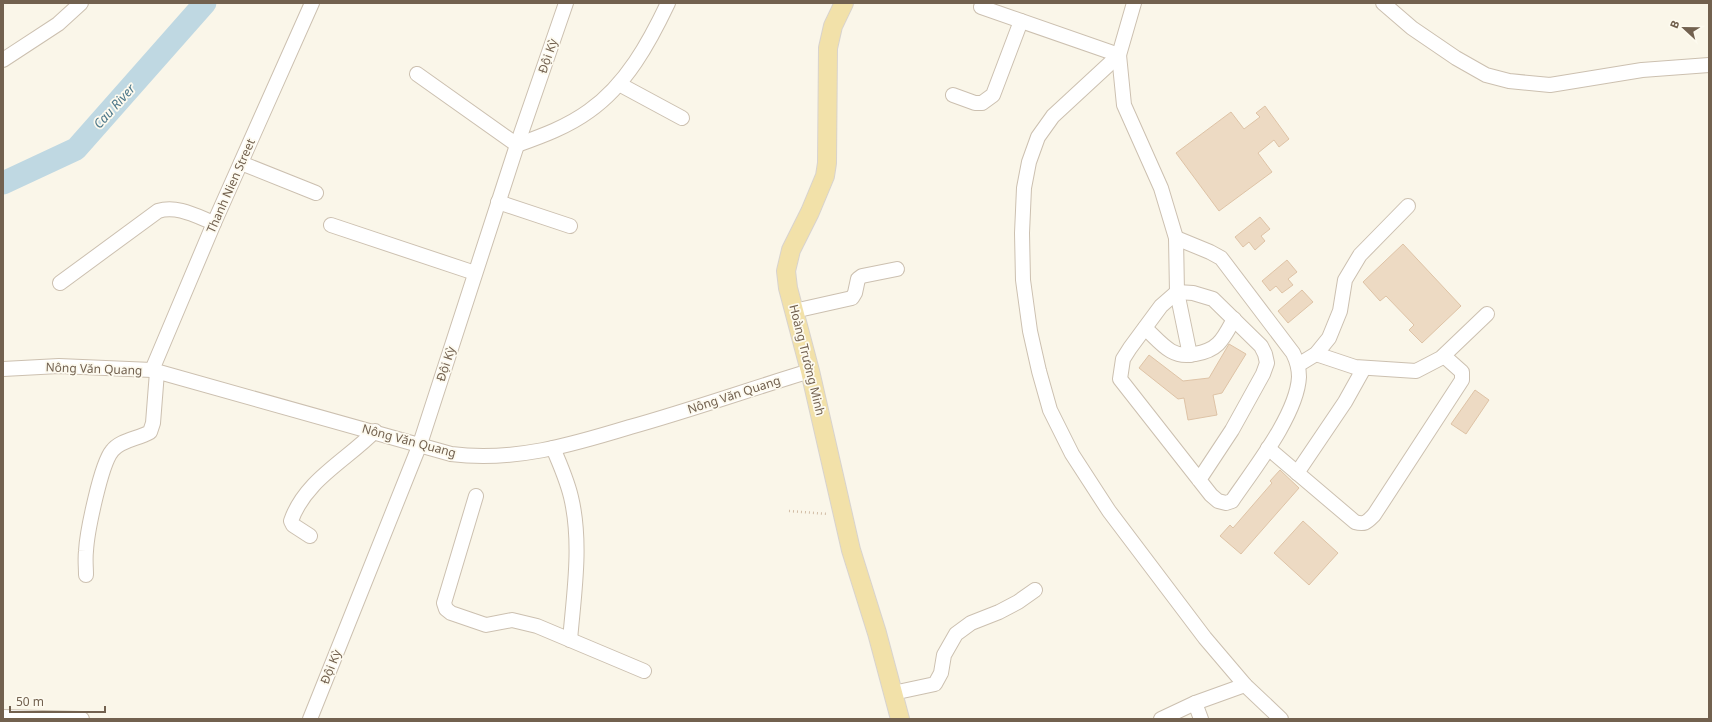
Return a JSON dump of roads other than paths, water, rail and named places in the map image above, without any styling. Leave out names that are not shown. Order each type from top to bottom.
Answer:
[{"type":"main road","name":"Hoàng Trường Minh","points":[[844,3],[833,26],[828,48],[827,163],[825,176],[788,259],[786,271],[842,514],[900,719]]},
{"type":"street","points":[[3,60],[58,24],[81,3]]},
{"type":"street","name":"Thanh Nien Street","points":[[86,575],[86,551],[90,525],[106,462],[112,450],[121,443],[150,432],[153,423],[155,371],[214,223],[312,3]]},
{"type":"street","name":"Đội Kỳ","points":[[310,719],[420,444],[498,202],[566,3]]},
{"type":"street","points":[[417,74],[517,145],[556,130],[574,120],[589,111],[620,84],[648,41],[668,3]]},
{"type":"street","points":[[1134,3],[1119,55],[1124,105],[1161,188],[1176,238],[1177,292],[1190,355]]},
{"type":"street","points":[[1383,3],[1412,28],[1456,58],[1486,75],[1509,81],[1550,84],[1642,70],[1709,65]]},
{"type":"street","points":[[981,7],[1119,55]]},
{"type":"street","points":[[954,95],[975,103],[982,103],[993,95],[1021,21]]},
{"type":"street","points":[[1119,55],[1053,116],[1038,137],[1029,162],[1024,188],[1022,233],[1023,280],[1030,331],[1050,410],[1072,454],[1109,511],[1155,574],[1205,638],[1245,685],[1281,719]]},
{"type":"street","points":[[620,84],[682,118]]},
{"type":"street","points":[[241,163],[316,193]]},
{"type":"street","points":[[498,202],[570,226]]},
{"type":"street","points":[[1298,365],[1316,354],[1329,338],[1340,311],[1345,280],[1360,255],[1408,206]]},
{"type":"street","points":[[60,283],[158,211],[168,209],[178,210],[214,223]]},
{"type":"street","points":[[331,225],[475,273]]},
{"type":"street","points":[[1176,238],[1221,258],[1293,353],[1298,365],[1297,391],[1292,405],[1268,448],[1232,501],[1226,503],[1218,501],[1199,480],[1120,379],[1123,358],[1162,306],[1177,292],[1194,294],[1213,300],[1261,346],[1267,363],[1263,374],[1232,430],[1199,480]]},
{"type":"street","points":[[794,311],[852,298],[854,297],[858,279],[862,276],[897,269]]},
{"type":"street","points":[[1316,354],[1355,367],[1416,371],[1444,356],[1487,314]]},
{"type":"street","points":[[1145,328],[1171,351],[1182,355],[1190,355],[1209,352],[1214,348],[1225,335],[1234,319]]},
{"type":"street","points":[[1268,448],[1355,522],[1363,524],[1367,523],[1462,380],[1462,372],[1444,356]]},
{"type":"street","name":"Nông Văn Quang","points":[[3,369],[59,366],[155,371],[375,431],[452,454],[477,457],[507,456],[554,448],[691,410],[810,371]]},
{"type":"street","points":[[1296,473],[1344,402],[1364,368]]},
{"type":"street","points":[[310,536],[293,525],[291,521],[305,496],[326,472],[363,444],[375,431]]},
{"type":"street","points":[[554,448],[566,478],[574,516],[576,553],[570,640]]},
{"type":"street","points":[[476,496],[444,603],[446,609],[450,613],[486,626],[512,620],[538,626],[644,671]]},
{"type":"street","points":[[893,693],[935,684],[941,673],[944,655],[956,634],[971,623],[999,612],[1018,602],[1035,590]]},
{"type":"street","points":[[1161,719],[1195,703],[1245,685]]},
{"type":"street","points":[[1195,703],[1201,719]]},
{"type":"street","points":[[3,717],[82,719]]},
{"type":"waterway","name":"Cau River","points":[[3,183],[76,149],[205,3]]}]
